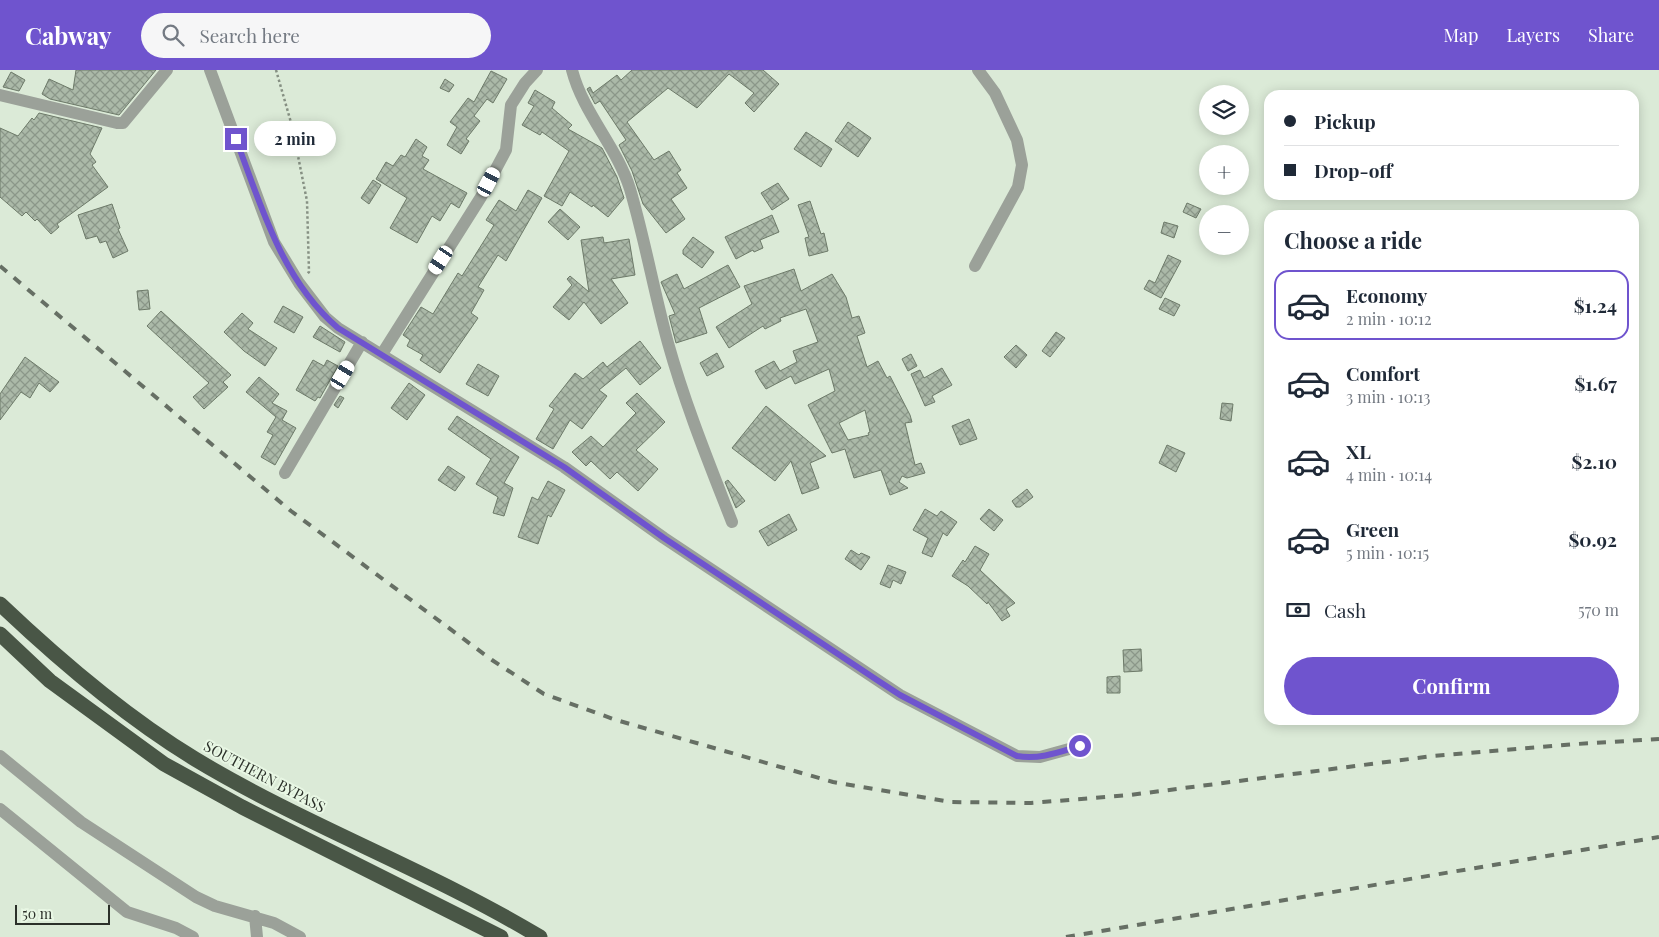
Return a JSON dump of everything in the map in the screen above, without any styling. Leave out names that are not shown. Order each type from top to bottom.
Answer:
[{"type":"highway","name":"SOUTHERN BYPASS","points":[[0,604],[56,657],[160,737],[182,751],[302,817],[497,910],[540,937]]},
{"type":"highway","points":[[0,634],[50,681],[164,764],[242,807],[501,937]]},
{"type":"street","points":[[0,95],[117,123],[123,122],[167,70]]},
{"type":"street","points":[[210,70],[274,242],[299,283],[325,317],[338,328],[564,467],[664,538],[900,695],[1017,756],[1028,758],[1040,757],[1080,746]]},
{"type":"street","points":[[382,354],[481,197],[506,150],[511,105],[525,83],[537,70]]},
{"type":"street","points":[[572,70],[584,100],[618,161],[629,188],[669,345],[710,466],[732,522]]},
{"type":"street","points":[[975,266],[1018,187],[1022,164],[1013,132],[995,94],[978,70]]},
{"type":"street","points":[[285,473],[362,342]]},
{"type":"street","points":[[0,756],[81,822],[196,897],[215,906],[274,923],[300,937]]},
{"type":"street","points":[[0,809],[127,912],[176,928],[193,937]]},
{"type":"street","points":[[255,916],[256,937]]},
{"type":"path","points":[[276,70],[292,126],[306,200],[309,272],[299,283]]},
{"type":"building","points":[[76,70],[156,70],[119,115],[50,99],[42,94],[49,79],[73,90]]},
{"type":"building","points":[[632,70],[763,70],[779,84],[754,112],[745,103],[754,93],[729,74],[697,108],[668,88],[627,122],[654,160],[669,151],[681,170],[677,173],[687,188],[671,199],[685,219],[666,233],[643,204],[632,171],[619,145],[626,140],[600,101],[595,104],[587,89],[590,87],[593,93],[617,75],[621,80]]},
{"type":"building","points":[[491,71],[507,79],[493,103],[487,99],[474,116],[480,121],[466,139],[469,141],[461,154],[447,145],[457,127],[450,122],[468,98],[474,102]]},
{"type":"building","points":[[11,72],[25,80],[19,91],[3,87]]},
{"type":"building","points":[[445,79],[454,85],[449,92],[440,88]]},
{"type":"building","points":[[535,90],[555,102],[552,108],[572,125],[568,129],[602,148],[617,177],[624,198],[608,217],[593,205],[592,207],[570,192],[562,206],[544,196],[569,151],[542,132],[540,135],[522,125],[534,106],[528,103]]},
{"type":"building","points":[[39,113],[102,128],[90,154],[96,162],[92,165],[108,187],[57,224],[59,227],[51,234],[37,219],[35,221],[26,212],[22,216],[0,197],[0,128],[18,136],[32,118],[34,120]]},
{"type":"building","points":[[848,122],[871,138],[858,157],[835,141]]},
{"type":"building","points":[[806,132],[832,149],[821,167],[794,149]]},
{"type":"building","points":[[416,139],[427,147],[422,156],[429,160],[423,169],[467,193],[459,208],[451,203],[440,221],[432,216],[417,243],[390,228],[407,198],[376,179],[386,162],[393,166],[401,155],[405,157]]},
{"type":"building","points":[[373,180],[381,185],[369,204],[361,198]]},
{"type":"building","points":[[778,183],[789,199],[772,210],[761,193]]},
{"type":"building","points":[[528,190],[542,198],[506,261],[498,255],[478,287],[484,290],[471,313],[478,318],[440,373],[420,360],[423,355],[407,346],[410,340],[403,335],[421,307],[433,314],[458,273],[462,276],[494,225],[486,220],[499,200],[516,211]]},
{"type":"building","points":[[810,201],[821,234],[824,233],[828,251],[809,256],[805,238],[809,237],[798,205]]},
{"type":"building","points":[[1187,203],[1199,208],[1196,218],[1183,212]]},
{"type":"building","points":[[112,204],[120,228],[118,229],[128,251],[113,258],[106,241],[100,243],[97,236],[86,239],[78,215]]},
{"type":"building","points":[[560,209],[580,227],[568,240],[548,222]]},
{"type":"building","points":[[772,215],[779,232],[760,240],[763,248],[754,252],[753,250],[736,259],[725,237]]},
{"type":"building","points":[[1164,222],[1178,226],[1174,238],[1161,233]]},
{"type":"building","points":[[603,237],[604,243],[629,239],[635,275],[611,279],[628,303],[601,324],[584,302],[569,320],[553,307],[572,285],[567,279],[570,276],[589,292],[581,240]]},
{"type":"building","points":[[693,237],[714,252],[702,268],[683,254],[683,250]]},
{"type":"building","points":[[1168,255],[1181,261],[1161,298],[1144,289],[1149,280],[1155,283]]},
{"type":"building","points":[[728,265],[740,287],[699,308],[707,333],[676,343],[669,316],[675,314],[661,282],[677,274],[684,289]]},
{"type":"building","points":[[794,269],[801,291],[832,274],[846,297],[852,318],[859,316],[865,333],[857,336],[867,367],[878,361],[887,378],[890,376],[910,415],[912,422],[905,423],[915,465],[921,463],[925,473],[907,478],[902,476],[899,482],[908,488],[890,495],[881,470],[854,478],[845,449],[832,453],[808,405],[835,391],[829,369],[795,384],[791,376],[766,389],[755,371],[774,361],[780,371],[797,362],[793,351],[818,342],[806,309],[780,318],[781,321],[765,329],[763,326],[729,348],[716,327],[752,304],[744,286]],"holes":[[[865,410],[870,432],[868,433],[869,435],[848,440],[839,423]]]},
{"type":"building","points":[[148,290],[150,309],[139,310],[137,291]]},
{"type":"building","points":[[1165,298],[1180,305],[1174,316],[1159,309]]},
{"type":"building","points":[[283,306],[303,317],[294,333],[274,322]]},
{"type":"building","points":[[161,311],[231,375],[223,382],[228,387],[204,409],[193,397],[209,383],[147,326]]},
{"type":"building","points":[[242,313],[253,323],[248,329],[277,348],[265,366],[244,351],[224,332]]},
{"type":"building","points":[[320,326],[345,342],[340,352],[313,337]]},
{"type":"building","points":[[1056,332],[1065,338],[1050,357],[1042,351]]},
{"type":"building","points":[[640,341],[661,368],[640,385],[626,368],[599,390],[607,396],[582,429],[570,420],[553,449],[536,439],[554,409],[549,406],[575,373],[583,379],[603,362],[607,367]]},
{"type":"building","points":[[1016,345],[1027,355],[1016,368],[1004,357]]},
{"type":"building","points":[[717,353],[724,367],[707,376],[700,363]]},
{"type":"building","points":[[911,354],[917,366],[908,371],[902,359]]},
{"type":"building","points":[[25,357],[59,382],[50,392],[39,383],[30,398],[21,392],[0,420],[0,394]]},
{"type":"building","points":[[313,360],[324,366],[327,360],[338,366],[320,398],[318,397],[315,401],[296,390]]},
{"type":"building","points":[[478,364],[499,376],[488,396],[466,384]]},
{"type":"building","points":[[942,368],[952,385],[932,396],[935,402],[925,406],[911,374],[920,370],[924,378]]},
{"type":"building","points":[[259,377],[279,394],[272,403],[287,411],[282,420],[296,428],[275,465],[261,457],[273,435],[267,432],[276,417],[246,392]]},
{"type":"building","points":[[409,383],[425,395],[407,420],[391,408]]},
{"type":"building","points":[[637,393],[665,422],[636,450],[658,469],[638,491],[617,472],[610,479],[591,461],[586,466],[572,452],[591,436],[603,447],[636,413],[626,403]]},
{"type":"building","points":[[340,396],[344,398],[338,408],[334,405]]},
{"type":"building","points":[[1222,403],[1233,404],[1231,421],[1220,419]]},
{"type":"building","points":[[766,406],[826,456],[810,463],[819,488],[802,494],[791,461],[775,481],[732,448]]},
{"type":"building","points":[[457,416],[519,457],[504,483],[513,488],[504,516],[493,513],[498,497],[476,484],[491,459],[448,429]]},
{"type":"building","points":[[969,419],[977,439],[960,445],[952,426]]},
{"type":"building","points":[[1167,445],[1185,453],[1176,472],[1159,463]]},
{"type":"building","points":[[448,466],[465,477],[455,491],[438,480]]},
{"type":"building","points":[[728,480],[745,501],[736,508],[725,482]]},
{"type":"building","points":[[548,481],[565,490],[551,517],[548,515],[538,544],[518,537],[532,497],[538,500]]},
{"type":"building","points":[[1027,489],[1033,497],[1020,507],[1016,507],[1012,501]]},
{"type":"building","points":[[925,509],[937,516],[941,511],[957,522],[947,536],[943,533],[932,557],[922,553],[928,538],[913,530]]},
{"type":"building","points":[[989,509],[1003,520],[994,531],[980,519]]},
{"type":"building","points":[[789,514],[797,530],[768,546],[759,531]]},
{"type":"building","points":[[975,546],[989,554],[980,570],[1015,603],[1006,609],[1010,616],[1002,621],[988,602],[987,604],[968,586],[952,576],[963,560],[965,562]]},
{"type":"building","points":[[851,550],[859,555],[861,553],[870,557],[861,570],[845,559]]},
{"type":"building","points":[[888,565],[906,572],[901,584],[893,580],[890,588],[880,584]]},
{"type":"building","points":[[1141,649],[1142,671],[1124,672],[1123,650]]},
{"type":"building","points":[[1120,676],[1120,693],[1107,693],[1107,677]]},
{"type":"railway","points":[[0,266],[291,511],[492,660],[544,694],[616,720],[833,782],[951,802],[1031,803],[1130,795],[1433,756],[1659,739]]},
{"type":"railway","points":[[1066,937],[1659,837]]},
{"type":"route","points":[[236,139],[274,242],[299,283],[325,317],[338,328],[564,467],[664,538],[900,695],[1017,756],[1028,758],[1040,757],[1080,746]]}]
